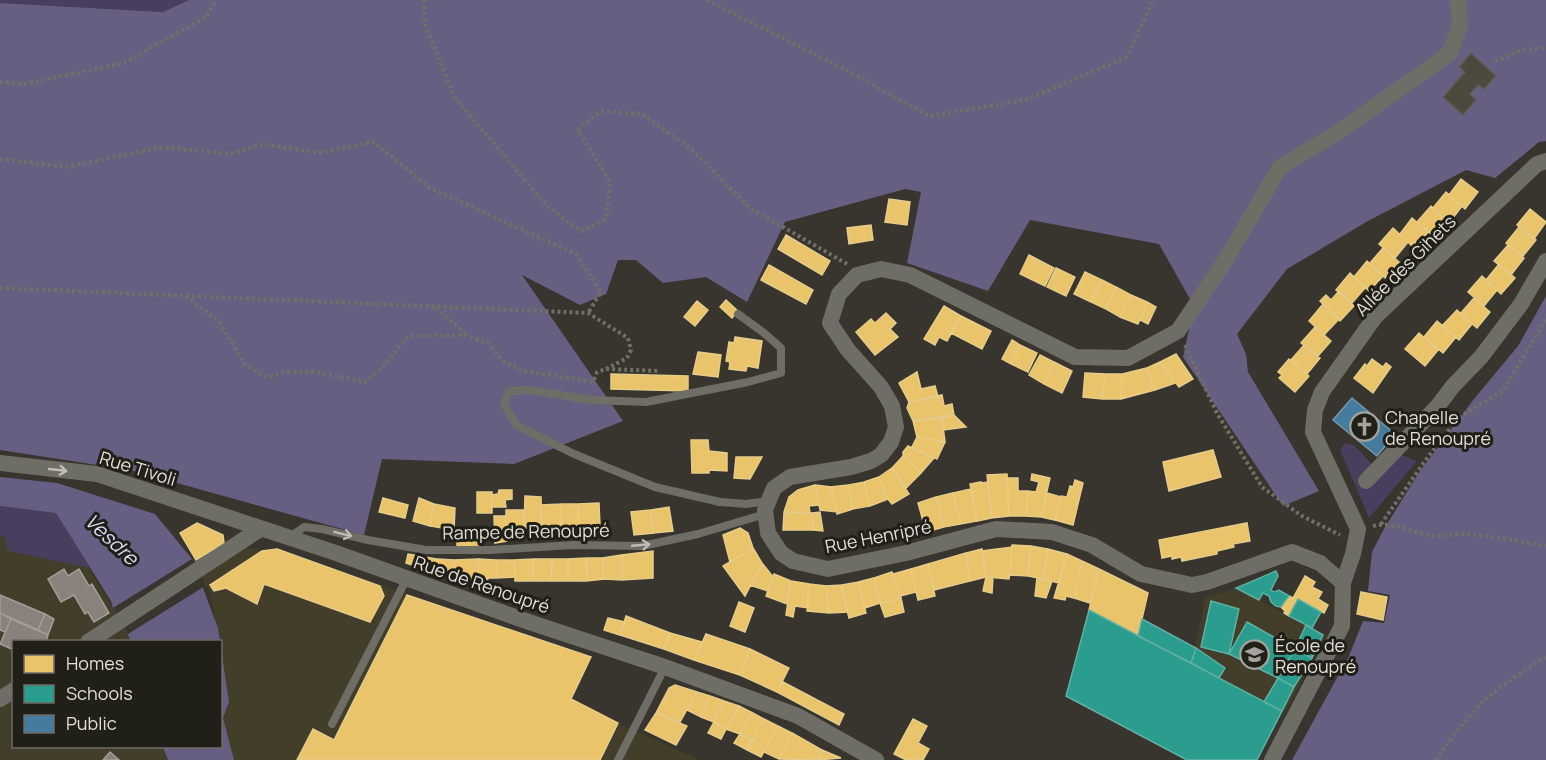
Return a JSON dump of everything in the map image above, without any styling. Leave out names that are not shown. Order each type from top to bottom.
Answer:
[{"type":"street","points":[[767,508],[774,488],[790,477],[851,467],[871,461],[881,455],[891,442],[896,427],[892,406],[881,387],[848,350],[830,323],[839,294],[857,275],[881,269],[910,275],[1075,357],[1128,358],[1178,331],[1225,261],[1280,167],[1337,133],[1449,54],[1460,26],[1458,0]]},
{"type":"street","name":"Allée des Gihets","points":[[1357,536],[1313,432],[1315,410],[1322,392],[1375,317],[1537,164],[1546,161]]},
{"type":"street","points":[[1366,482],[1437,407],[1480,357],[1521,304],[1546,261]]},
{"type":"street","name":"Rue Tivoli","points":[[0,463],[97,474],[260,529]]},
{"type":"street","name":"Rue Henripré","points":[[767,508],[768,533],[781,553],[793,561],[828,569],[906,553],[996,530],[1052,532],[1092,545],[1141,574],[1192,585],[1207,582],[1292,552],[1320,563],[1343,583]]},
{"type":"street","points":[[91,640],[260,529]]},
{"type":"street","name":"Rue de Renoupré","points":[[260,529],[665,667],[798,716],[876,760]]},
{"type":"street","points":[[1272,760],[1342,626],[1343,583],[1357,536]]},
{"type":"lane","points":[[738,314],[781,348],[781,373],[748,382],[646,402],[592,400],[531,390],[509,391],[504,404],[516,425],[574,454],[655,487],[720,502],[767,508]]},
{"type":"lane","name":"Rampe de Renoupré","points":[[289,538],[304,527],[426,550],[490,550],[573,545],[642,546],[698,534],[767,508]]},
{"type":"lane","points":[[332,724],[407,578]]},
{"type":"lane","points":[[618,760],[665,667]]},
{"type":"path","points":[[0,82],[24,84],[124,63],[207,16],[216,0]]},
{"type":"path","points":[[424,0],[425,25],[455,98],[549,208],[581,231],[606,219],[610,182],[579,130],[600,111],[642,114],[692,150],[750,208],[863,273]]},
{"type":"path","points":[[707,0],[850,72],[929,116],[1025,100],[1127,57],[1153,0]]},
{"type":"path","points":[[1496,61],[1522,50],[1546,48]]},
{"type":"path","points":[[0,159],[66,167],[163,147],[230,154],[263,144],[318,153],[374,142],[430,188],[576,254],[601,292],[588,313]]},
{"type":"path","points":[[0,288],[588,313],[628,338],[631,350],[627,358],[597,372],[593,382],[524,371],[503,361],[489,344],[467,335],[435,307]]},
{"type":"path","points":[[185,296],[219,322],[245,364],[266,377],[287,372],[312,371],[365,382],[382,367],[409,336],[467,335]]},
{"type":"path","points":[[1190,354],[1218,415],[1262,487],[1302,516],[1357,536],[1381,524],[1458,418],[1503,391],[1546,319]]},
{"type":"path","points":[[606,369],[660,371]]},
{"type":"path","points":[[1381,524],[1434,537],[1461,533],[1546,546]]},
{"type":"path","points":[[1436,760],[1484,701],[1546,657]]},
{"type":"shaded area","points":[[0,0],[189,0],[163,12],[0,3]]},
{"type":"shaded area","points":[[189,0],[1546,0],[1546,141],[1539,142],[1495,178],[1466,170],[1368,221],[1287,269],[1237,334],[1246,354],[1248,372],[1319,491],[1283,506],[1183,357],[1194,306],[1159,244],[1030,220],[988,291],[907,263],[921,192],[905,189],[785,222],[747,302],[706,277],[663,283],[636,260],[618,260],[606,294],[580,305],[522,275],[623,421],[514,464],[382,459],[364,535],[130,470],[0,450],[0,3],[163,12]]},
{"type":"shaded area","points":[[1546,296],[1546,760],[1292,760],[1349,656],[1363,621],[1384,623],[1390,595],[1368,591],[1372,552],[1384,529],[1418,474],[1474,399],[1518,346]]},
{"type":"shaded area","points":[[1345,443],[1354,445],[1381,474],[1401,455],[1417,461],[1369,518],[1340,450]]},
{"type":"shaded area","points":[[0,506],[56,513],[113,608],[192,559],[197,560],[224,543],[262,551],[277,549],[591,657],[571,699],[700,760],[234,760],[223,718],[229,702],[222,640],[220,640],[208,585],[128,634],[128,640],[12,640],[12,748],[163,748],[168,760],[0,760]]},
{"type":"shaded area","points":[[0,506],[56,513],[90,568],[8,551],[4,537],[0,536]]},
{"type":"shaded area","name":"École de Renoupré","points":[[1236,588],[1326,635],[1285,712],[1191,663],[1206,597]]},
{"type":"water","name":"Vesdre","points":[[0,477],[57,483],[155,514],[192,559],[218,628],[220,640],[130,640],[111,601],[56,513],[0,506]]},
{"type":"water","points":[[222,655],[229,702],[223,718],[234,760],[168,760],[163,748],[222,748]]},
{"type":"pier","points":[[192,559],[205,586],[128,634],[113,608]]},
{"type":"building: Homes","points":[[1461,179],[1478,192],[1465,209],[1449,195]]},
{"type":"building: Homes","points":[[1446,192],[1462,206],[1449,223],[1433,208]]},
{"type":"building: Homes","points":[[889,199],[910,202],[907,225],[885,222]]},
{"type":"building: Homes","points":[[1431,206],[1446,221],[1433,236],[1417,222]]},
{"type":"building: Homes","points":[[1530,209],[1546,222],[1534,239],[1517,225]]},
{"type":"building: Homes","points":[[1412,218],[1428,232],[1415,249],[1400,234]]},
{"type":"building: Homes","points":[[871,225],[873,240],[849,244],[847,228]]},
{"type":"building: Homes","points":[[1519,227],[1536,240],[1523,256],[1506,243]]},
{"type":"building: Homes","points":[[1393,228],[1408,242],[1395,258],[1379,244]]},
{"type":"building: Homes","points":[[786,235],[830,261],[822,275],[778,249]]},
{"type":"building: Homes","points":[[1508,245],[1524,258],[1511,275],[1494,261]]},
{"type":"building: Homes","points":[[1383,248],[1399,262],[1385,278],[1370,263]]},
{"type":"building: Homes","points":[[1029,255],[1054,268],[1045,286],[1020,274]]},
{"type":"building: Homes","points":[[1367,261],[1383,276],[1369,291],[1354,277]]},
{"type":"building: Homes","points":[[1499,264],[1515,278],[1501,294],[1486,280]]},
{"type":"building: Homes","points":[[769,265],[813,290],[806,304],[761,280]]},
{"type":"building: Homes","points":[[1056,268],[1075,277],[1066,296],[1047,287]]},
{"type":"building: Homes","points":[[1085,272],[1102,280],[1091,302],[1074,294]]},
{"type":"building: Homes","points":[[1350,273],[1365,288],[1351,304],[1336,290]]},
{"type":"building: Homes","points":[[1482,276],[1497,290],[1484,306],[1468,292]]},
{"type":"building: Homes","points":[[1102,280],[1116,287],[1106,309],[1091,302]]},
{"type":"building: Homes","points":[[1116,287],[1131,295],[1120,317],[1106,309]]},
{"type":"building: Homes","points":[[1339,291],[1354,306],[1340,321],[1320,301],[1326,295],[1331,300]]},
{"type":"building: Homes","points":[[1131,295],[1147,302],[1138,324],[1120,317]]},
{"type":"building: Homes","points":[[1474,298],[1490,312],[1477,328],[1460,314]]},
{"type":"building: Homes","points":[[726,300],[738,311],[732,318],[720,307]]},
{"type":"building: Homes","points":[[697,301],[708,310],[695,326],[684,317]]},
{"type":"building: Homes","points":[[1147,302],[1156,307],[1148,324],[1140,320]]},
{"type":"building: Homes","points":[[1323,304],[1339,319],[1324,335],[1309,321]]},
{"type":"building: Homes","points":[[944,306],[961,316],[947,341],[939,337],[935,345],[924,339]]},
{"type":"building: Homes","points":[[1457,310],[1472,324],[1459,340],[1442,326]]},
{"type":"building: Homes","points":[[886,313],[896,323],[890,329],[898,337],[875,355],[856,332],[871,319],[875,323]]},
{"type":"building: Homes","points":[[961,316],[991,331],[982,349],[951,333]]},
{"type":"building: Homes","points":[[1437,321],[1456,337],[1443,353],[1424,337]]},
{"type":"building: Homes","points":[[1315,327],[1331,341],[1318,356],[1301,343]]},
{"type":"building: Homes","points":[[1419,333],[1438,350],[1425,366],[1405,349]]},
{"type":"building: Homes","points":[[735,337],[762,341],[758,368],[747,366],[746,371],[729,369],[730,362],[726,361],[729,342],[734,343]]},
{"type":"building: Homes","points":[[1012,340],[1020,345],[1011,364],[1002,359]]},
{"type":"building: Homes","points":[[1020,345],[1037,353],[1028,372],[1011,364]]},
{"type":"building: Homes","points":[[1304,345],[1320,358],[1307,374],[1291,360]]},
{"type":"building: Homes","points":[[698,352],[721,355],[718,377],[693,374]]},
{"type":"building: Homes","points":[[1176,354],[1193,379],[1179,387],[1160,362]]},
{"type":"building: Homes","points":[[1040,355],[1054,362],[1044,384],[1029,375]]},
{"type":"building: Homes","points":[[1289,359],[1309,376],[1295,392],[1279,378],[1282,375],[1278,372]]},
{"type":"building: Homes","points":[[1372,359],[1383,367],[1386,363],[1391,367],[1373,393],[1354,378]]},
{"type":"building: Homes","points":[[1054,362],[1072,371],[1062,393],[1044,384]]},
{"type":"building: Homes","points":[[1160,362],[1175,383],[1155,390],[1147,368]]},
{"type":"building: Homes","points":[[1147,368],[1155,390],[1121,399],[1122,374]]},
{"type":"building: Homes","points":[[917,372],[921,389],[935,386],[938,397],[909,402],[899,383]]},
{"type":"building: Homes","points":[[1085,373],[1105,374],[1102,399],[1083,397]]},
{"type":"building: Homes","points":[[611,374],[688,376],[688,391],[611,389]]},
{"type":"building: Homes","points":[[1105,374],[1122,374],[1121,399],[1102,399]]},
{"type":"building: Homes","points":[[942,395],[944,406],[952,404],[954,415],[913,421],[907,408],[909,402]]},
{"type":"building: Homes","points":[[954,415],[966,427],[944,430],[942,418]]},
{"type":"building: Homes","points":[[942,418],[945,442],[917,437],[913,421]]},
{"type":"building: Homes","points":[[917,437],[945,442],[937,459],[912,447]]},
{"type":"building: Homes","points":[[691,440],[708,440],[709,451],[727,453],[727,471],[709,470],[709,473],[692,473]]},
{"type":"building: Homes","points":[[908,446],[934,458],[921,473],[903,456]]},
{"type":"building: Homes","points":[[1213,450],[1221,477],[1169,491],[1163,462]]},
{"type":"building: Homes","points":[[903,456],[921,473],[906,488],[892,468]]},
{"type":"building: Homes","points":[[736,457],[762,457],[750,479],[734,478]]},
{"type":"building: Homes","points":[[892,468],[909,494],[892,504],[879,477]]},
{"type":"building: Homes","points":[[1007,474],[1009,516],[992,518],[987,475]]},
{"type":"building: Homes","points":[[1032,474],[1050,478],[1041,517],[1026,516],[1028,491],[1036,492],[1039,482],[1031,480]]},
{"type":"building: Homes","points":[[879,477],[888,499],[870,506],[864,482]]},
{"type":"building: Homes","points":[[1007,478],[1018,478],[1018,491],[1028,491],[1026,516],[1009,516]]},
{"type":"building: Homes","points":[[1075,480],[1083,483],[1073,525],[1055,520],[1061,496],[1067,497],[1070,486],[1073,487]]},
{"type":"building: Homes","points":[[864,482],[870,506],[853,509],[848,485]]},
{"type":"building: Homes","points":[[988,482],[992,518],[977,521],[970,484]]},
{"type":"building: Homes","points":[[815,485],[831,487],[837,512],[820,510]]},
{"type":"building: Homes","points":[[815,485],[819,505],[809,506],[810,513],[784,512],[789,497],[798,490]]},
{"type":"building: Homes","points":[[848,485],[853,509],[837,514],[831,487]]},
{"type":"building: Homes","points":[[971,489],[977,521],[961,524],[953,493]]},
{"type":"building: Homes","points":[[499,490],[512,490],[512,499],[505,500],[506,507],[492,507],[492,495],[498,494]]},
{"type":"building: Homes","points":[[477,492],[492,492],[492,513],[477,513]]},
{"type":"building: Homes","points":[[953,493],[961,524],[944,527],[936,497]]},
{"type":"building: Homes","points":[[1047,493],[1061,497],[1055,520],[1041,517]]},
{"type":"building: Homes","points":[[525,496],[541,497],[542,535],[529,535],[528,528],[524,528]]},
{"type":"building: Homes","points":[[936,497],[944,527],[926,532],[918,503]]},
{"type":"building: Homes","points":[[383,498],[408,505],[405,518],[379,512]]},
{"type":"building: Homes","points":[[419,498],[434,504],[430,526],[413,521]]},
{"type":"building: Homes","points":[[599,503],[600,526],[579,527],[578,504]]},
{"type":"building: Homes","points":[[434,504],[455,508],[454,530],[430,526]]},
{"type":"building: Homes","points":[[561,504],[578,504],[579,527],[561,528]]},
{"type":"building: Homes","points":[[561,504],[561,528],[541,530],[541,505]]},
{"type":"building: Homes","points":[[669,507],[673,531],[654,533],[650,510]]},
{"type":"building: Homes","points":[[506,510],[524,510],[524,530],[506,530]]},
{"type":"building: Homes","points":[[650,510],[654,533],[634,535],[631,512]]},
{"type":"building: Homes","points":[[784,512],[813,513],[813,530],[783,530]]},
{"type":"building: Homes","points":[[820,512],[823,531],[813,530],[813,513]]},
{"type":"building: Homes","points":[[494,516],[506,516],[507,541],[495,543]]},
{"type":"building: Homes","points":[[197,523],[223,535],[224,543],[196,560],[180,533]]},
{"type":"building: Homes","points":[[1247,523],[1250,541],[1233,544],[1234,547],[1217,551],[1217,554],[1182,561],[1181,557],[1162,558],[1159,540]]},
{"type":"building: Homes","points":[[740,528],[748,533],[753,548],[730,562],[723,535]]},
{"type":"building: Homes","points":[[457,530],[479,530],[479,547],[457,547]]},
{"type":"building: Homes","points":[[1012,545],[1031,546],[1028,576],[1010,575]]},
{"type":"building: Homes","points":[[1031,546],[1048,549],[1043,579],[1028,576]]},
{"type":"building: Homes","points":[[1012,547],[1009,579],[986,577],[982,551]]},
{"type":"building: Homes","points":[[753,548],[762,563],[745,596],[723,566]]},
{"type":"building: Homes","points":[[277,549],[380,586],[384,596],[370,622],[264,584],[257,604],[226,588],[214,591],[210,585],[262,551]]},
{"type":"building: Homes","points":[[982,549],[986,577],[970,581],[966,553]]},
{"type":"building: Homes","points":[[1048,549],[1067,554],[1059,583],[1043,579]]},
{"type":"building: Homes","points":[[653,551],[653,578],[622,580],[622,555]]},
{"type":"building: Homes","points":[[966,553],[970,581],[934,590],[928,564]]},
{"type":"building: Homes","points":[[408,554],[437,559],[435,573],[406,563]]},
{"type":"building: Homes","points":[[1067,554],[1082,561],[1074,598],[1066,596],[1065,600],[1054,598]]},
{"type":"building: Homes","points":[[622,555],[622,580],[604,579],[603,558]]},
{"type":"building: Homes","points":[[586,558],[587,581],[568,581],[568,559]]},
{"type":"building: Homes","points":[[586,558],[603,558],[604,579],[587,581]]},
{"type":"building: Homes","points":[[437,559],[454,560],[454,573],[435,573]]},
{"type":"building: Homes","points":[[478,559],[496,560],[497,578],[478,578]]},
{"type":"building: Homes","points":[[478,559],[478,580],[467,580],[466,574],[454,573],[454,560]]},
{"type":"building: Homes","points":[[533,559],[552,559],[551,581],[533,581]]},
{"type":"building: Homes","points":[[533,559],[533,581],[515,581],[514,560]]},
{"type":"building: Homes","points":[[552,559],[568,559],[568,581],[551,581]]},
{"type":"building: Homes","points":[[496,560],[514,560],[515,577],[497,578]]},
{"type":"building: Homes","points":[[1082,561],[1099,569],[1090,603],[1074,598]]},
{"type":"building: Homes","points":[[762,563],[773,577],[768,591],[750,585]]},
{"type":"building: Homes","points":[[928,564],[935,596],[918,600],[911,569]]},
{"type":"building: Homes","points":[[911,569],[916,592],[900,596],[893,574]]},
{"type":"building: Homes","points":[[1099,569],[1148,593],[1138,636],[1089,610]]},
{"type":"building: Homes","points":[[892,572],[901,598],[880,603],[874,578]]},
{"type":"building: Homes","points":[[774,574],[791,581],[787,604],[766,596]]},
{"type":"building: Homes","points":[[1305,576],[1315,582],[1312,587],[1322,592],[1318,599],[1328,605],[1324,613],[1298,599],[1289,616],[1281,607],[1289,596],[1293,598]]},
{"type":"building: Homes","points":[[986,577],[993,577],[992,593],[983,591]]},
{"type":"building: Homes","points":[[478,578],[488,578],[486,591],[477,588]]},
{"type":"building: Homes","points":[[874,578],[880,603],[865,608],[858,582]]},
{"type":"building: Homes","points":[[1037,578],[1052,581],[1046,598],[1035,596]]},
{"type":"building: Homes","points":[[791,581],[809,584],[808,608],[795,606],[793,617],[786,615]]},
{"type":"building: Homes","points":[[858,582],[866,613],[849,618],[841,585]]},
{"type":"building: Homes","points":[[809,584],[826,586],[829,613],[807,611]]},
{"type":"building: Homes","points":[[841,585],[848,612],[829,613],[826,586]]},
{"type":"building: Homes","points":[[1361,592],[1387,597],[1383,620],[1357,614]]},
{"type":"building: Homes","points":[[407,595],[591,657],[571,699],[618,723],[600,760],[297,760],[313,729],[334,740]]},
{"type":"building: Homes","points":[[901,598],[904,612],[885,617],[880,603]]},
{"type":"building: Homes","points":[[739,602],[754,608],[745,632],[730,626]]},
{"type":"building: Homes","points":[[626,616],[670,633],[664,649],[620,635]]},
{"type":"building: Homes","points":[[608,618],[625,622],[620,635],[604,630]]},
{"type":"building: Homes","points":[[670,633],[702,642],[694,660],[664,649]]},
{"type":"building: Homes","points":[[706,634],[750,649],[740,675],[694,660]]},
{"type":"building: Homes","points":[[750,649],[789,668],[777,692],[740,675]]},
{"type":"building: Homes","points":[[783,682],[844,714],[839,725],[777,692]]},
{"type":"building: Homes","points":[[675,685],[697,692],[680,722],[656,713],[669,688]]},
{"type":"building: Homes","points":[[697,692],[710,696],[701,717],[687,710]]},
{"type":"building: Homes","points":[[710,696],[724,701],[714,722],[701,717]]},
{"type":"building: Homes","points":[[724,701],[739,706],[726,729],[714,722]]},
{"type":"building: Homes","points":[[739,706],[751,712],[740,734],[726,729]]},
{"type":"building: Homes","points":[[751,712],[764,719],[752,740],[740,734]]},
{"type":"building: Homes","points":[[656,713],[687,726],[676,745],[645,730]]},
{"type":"building: Homes","points":[[764,719],[778,726],[766,748],[752,740]]},
{"type":"building: Homes","points":[[913,719],[927,726],[918,743],[929,749],[923,760],[906,760],[894,754]]},
{"type":"building: Homes","points":[[714,722],[726,729],[721,739],[708,733]]},
{"type":"building: Homes","points":[[778,726],[792,733],[779,759],[764,752]]},
{"type":"building: Homes","points":[[792,733],[822,750],[817,760],[779,759]]},
{"type":"building: Homes","points":[[740,734],[752,740],[747,750],[734,743]]},
{"type":"building: Homes","points":[[752,740],[766,748],[761,757],[747,750]]},
{"type":"building: Homes","points":[[822,750],[841,758],[817,760]]},
{"type":"building: Schools","points":[[1276,571],[1278,576],[1271,590],[1274,592],[1279,590],[1289,596],[1281,607],[1276,606],[1271,602],[1269,596],[1263,593],[1259,600],[1236,588]]},
{"type":"building: Schools","points":[[1298,599],[1321,612],[1312,628],[1289,616]]},
{"type":"building: Schools","points":[[1211,601],[1239,609],[1229,654],[1201,647]]},
{"type":"building: Schools","points":[[1089,610],[1282,711],[1257,760],[1187,760],[1066,696]]},
{"type":"building: Schools","points":[[1142,619],[1196,648],[1191,663],[1138,636]]},
{"type":"building: Schools","points":[[1247,622],[1295,649],[1278,678],[1229,654]]},
{"type":"building: Schools","points":[[1306,625],[1323,635],[1312,658],[1295,649]]},
{"type":"building: Schools","points":[[1196,648],[1225,668],[1219,678],[1191,663]]},
{"type":"building: Schools","points":[[1295,649],[1312,658],[1294,687],[1278,678]]},
{"type":"building: Schools","points":[[1278,678],[1294,687],[1282,711],[1264,702]]},
{"type":"building: Public","name":"Chapelle de Renoupré","points":[[1352,398],[1395,434],[1377,456],[1333,420]]},
{"type":"building: Industry","points":[[64,569],[68,576],[79,569],[89,586],[92,584],[109,613],[94,622],[88,612],[85,614],[74,595],[61,602],[48,579]]},
{"type":"building: Industry","points":[[0,595],[45,614],[38,630],[0,613]]},
{"type":"building: Industry","points":[[0,613],[11,619],[5,632],[0,630]]},
{"type":"building: Industry","points":[[45,614],[54,619],[48,635],[38,630]]},
{"type":"building: Industry","points":[[11,619],[48,635],[47,640],[12,640],[12,649],[0,644]]},
{"type":"building: Industry","points":[[110,752],[119,760],[103,760]]},
{"type":"building: Other","points":[[1471,53],[1496,76],[1484,89],[1478,85],[1470,94],[1476,100],[1463,115],[1443,97],[1465,72],[1459,67]]},
{"type":"place","name":"Chapelle de Renoupré","points":[[1364,427]]},
{"type":"place","name":"École de Renoupré","points":[[1254,655]]}]
